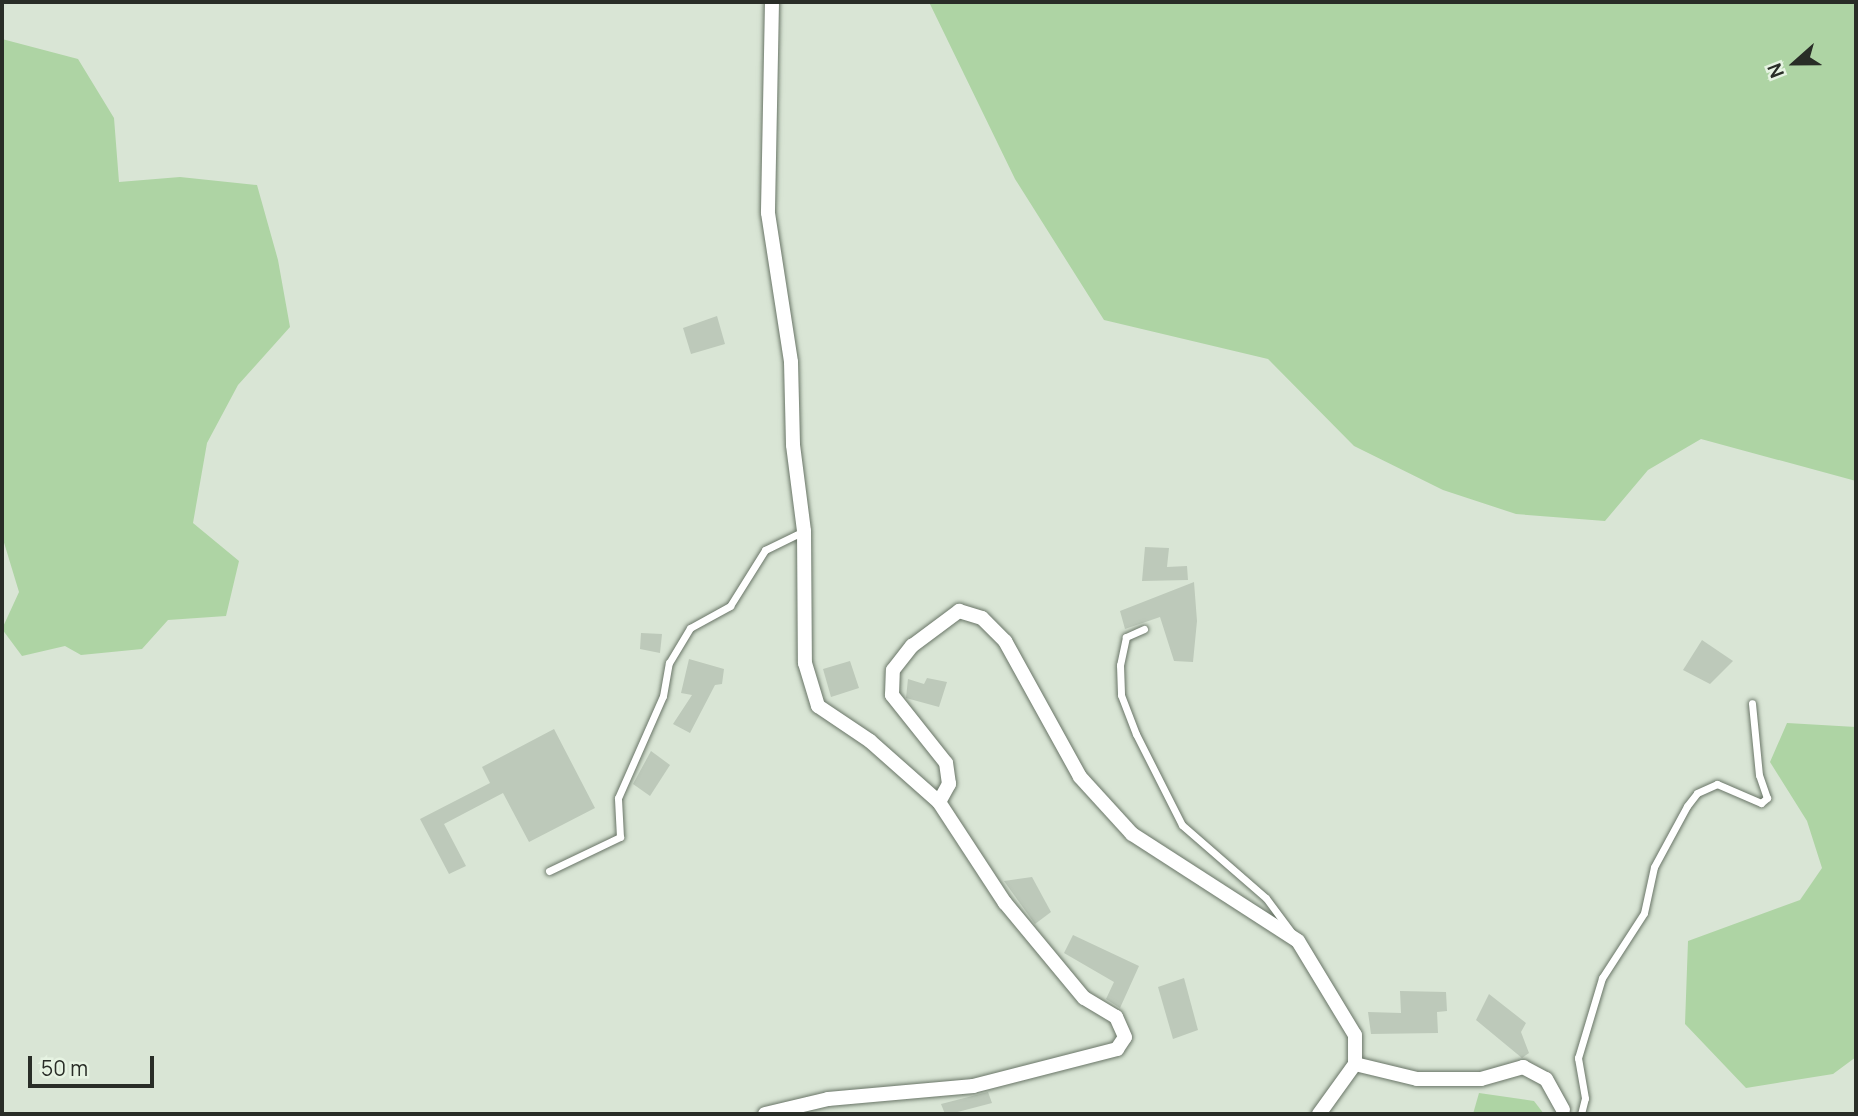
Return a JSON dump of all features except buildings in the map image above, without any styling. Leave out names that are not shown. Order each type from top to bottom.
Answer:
[{"type":"street","points":[[765,1114],[828,1099],[973,1086],[1117,1049],[1125,1037],[1116,1017],[1084,998],[1005,903],[939,802],[870,741],[818,706],[805,663],[804,531],[793,445],[791,362],[768,213],[772,2]]},
{"type":"street","points":[[939,802],[949,784],[946,763],[892,695],[892,670],[912,646],[959,611],[982,618],[1005,641],[1080,777],[1132,834],[1298,941],[1354,1035],[1356,1064],[1318,1114]]},
{"type":"street","points":[[1356,1064],[1417,1079],[1481,1079],[1523,1067],[1546,1079],[1564,1112]]},
{"type":"lane","points":[[549,872],[620,837],[618,798],[663,696],[676,651],[690,628],[730,606],[765,550],[804,531]]},
{"type":"lane","points":[[1144,629],[1126,637],[1120,665],[1121,695],[1136,734],[1182,825],[1266,898],[1298,941]]},
{"type":"lane","points":[[1581,1114],[1585,1098],[1577,1058],[1602,978],[1644,914],[1654,867],[1687,806],[1697,793],[1717,784],[1761,803],[1767,798],[1759,775],[1752,703]]},
{"type":"green space","points":[[929,2],[1856,2],[1856,481],[1701,439],[1648,470],[1605,521],[1516,514],[1443,490],[1354,446],[1268,359],[1104,320],[1015,179]]},
{"type":"green space","points":[[2,39],[78,59],[114,118],[119,182],[180,177],[257,185],[278,260],[290,327],[238,385],[207,443],[193,523],[239,561],[226,616],[168,620],[142,649],[81,655],[65,646],[22,656],[2,629],[19,592],[2,536]]},
{"type":"green space","points":[[1787,723],[1856,727],[1856,1057],[1833,1074],[1746,1088],[1685,1024],[1688,941],[1800,900],[1822,868],[1807,821],[1770,762]]},
{"type":"green space","points":[[1479,1093],[1534,1101],[1544,1114],[1473,1114]]}]
